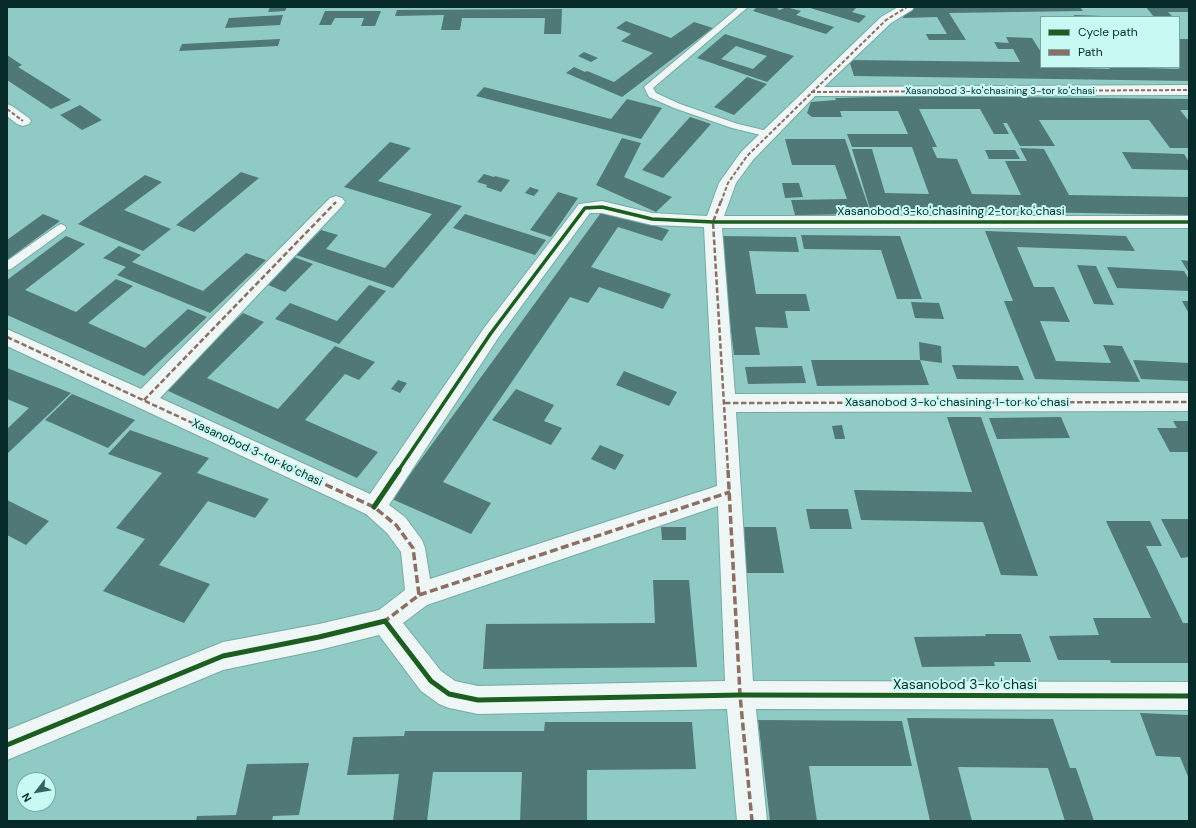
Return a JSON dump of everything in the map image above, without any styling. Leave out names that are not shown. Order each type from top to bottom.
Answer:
[{"type":"street","points":[[752,821],[740,695],[725,404],[713,222],[728,183],[746,156],[886,20],[907,7]]},
{"type":"street","name":"Xasanobod 3-koʻchasining 3-tor koʻchasi","points":[[811,92],[1189,90]]},
{"type":"street","points":[[7,109],[23,121]]},
{"type":"street","points":[[144,400],[336,202]]},
{"type":"street","name":"Xasanobod 3-koʻchasining 2-tor koʻchasi","points":[[374,507],[491,333],[585,208],[602,207],[652,219],[713,222],[1189,222]]},
{"type":"street","name":"Xasanobod 3-tor koʻchasi","points":[[7,337],[374,507],[396,526],[413,548],[419,595]]},
{"type":"street","name":"Xasanobod 3-koʻchasining 1-tor koʻchasi","points":[[725,404],[1189,402]]},
{"type":"street","points":[[7,745],[223,656],[319,637],[385,621],[419,595],[730,492]]},
{"type":"street","name":"Xasanobod 3-koʻchasi","points":[[385,621],[431,681],[449,694],[478,700],[740,695],[1189,696]]},
{"type":"lane","points":[[744,7],[648,87],[652,95],[677,106],[735,126],[769,134]]},
{"type":"lane","points":[[7,266],[61,228]]},
{"type":"building","points":[[270,7],[287,7],[285,11],[268,12]]},
{"type":"building","points":[[757,7],[780,7],[777,9],[780,10],[786,7],[801,11],[796,15],[834,27],[826,34],[753,11]]},
{"type":"building","points":[[807,7],[857,7],[852,12],[866,16],[859,23]]},
{"type":"building","points":[[918,7],[1080,7],[1083,11],[949,13],[966,40],[929,40],[926,34],[947,34],[937,17],[903,18],[906,10]]},
{"type":"building","points":[[1146,7],[1189,7],[1189,12],[1168,12],[1172,16],[1153,16]]},
{"type":"building","points":[[562,9],[561,34],[544,34],[545,18],[462,18],[460,30],[441,30],[444,15],[395,16],[397,10]]},
{"type":"building","points":[[325,11],[381,11],[375,26],[361,26],[364,18],[335,18],[331,25],[319,25]]},
{"type":"building","points":[[283,15],[280,25],[225,28],[229,18]]},
{"type":"building","points":[[1074,15],[1103,16],[1074,16]]},
{"type":"building","points":[[626,21],[671,38],[694,22],[713,28],[622,97],[566,73],[574,67],[614,82],[653,53],[621,41],[631,34],[616,28]]},
{"type":"building","points":[[725,34],[794,56],[767,82],[697,58]],"holes":[[[736,46],[767,56],[753,69],[721,59]]]},
{"type":"building","points":[[1006,37],[1032,38],[1040,50],[1040,68],[1179,69],[1180,39],[1189,39],[1189,81],[854,76],[849,60],[1020,62],[1013,49],[998,49],[994,42],[1009,43]]},
{"type":"building","points":[[280,39],[278,46],[179,51],[182,44]]},
{"type":"building","points":[[584,52],[598,58],[591,62],[578,56]]},
{"type":"building","points":[[7,55],[22,65],[18,67],[71,100],[51,109],[7,80]]},
{"type":"building","points":[[747,77],[767,84],[734,115],[714,107]]},
{"type":"building","points":[[484,87],[611,119],[627,99],[662,108],[641,139],[476,96]]},
{"type":"building","points":[[913,96],[1189,99],[1189,110],[1180,110],[1189,121],[1189,148],[1170,148],[1149,120],[1039,120],[1055,146],[1020,146],[1007,123],[1003,123],[1009,134],[994,134],[980,109],[919,109],[937,147],[932,147],[937,158],[957,159],[972,194],[1021,195],[1005,161],[1027,161],[1020,148],[1044,149],[1069,195],[1189,197],[1189,215],[870,209],[852,149],[872,149],[885,193],[929,194],[912,147],[852,147],[847,134],[908,134],[898,111],[840,111],[842,117],[812,117],[807,113],[811,102],[836,100],[835,98]]},
{"type":"building","points":[[80,105],[102,120],[82,130],[60,115]]},
{"type":"building","points":[[690,117],[711,124],[663,178],[642,170]]},
{"type":"building","points":[[622,138],[641,143],[624,177],[672,197],[656,212],[596,185]]},
{"type":"building","points":[[785,139],[845,139],[871,214],[795,215],[791,200],[847,199],[835,165],[792,165]]},
{"type":"building","points":[[390,142],[411,148],[378,181],[462,206],[393,288],[296,255],[321,230],[338,235],[326,249],[385,268],[432,214],[344,187]]},
{"type":"building","points":[[985,150],[1015,150],[1020,159],[989,159]]},
{"type":"building","points":[[1122,152],[1184,154],[1189,162],[1189,170],[1132,169]]},
{"type":"building","points":[[241,172],[259,178],[194,232],[176,225]]},
{"type":"building","points":[[484,174],[510,180],[501,192],[477,182]]},
{"type":"building","points":[[145,175],[162,182],[124,210],[171,229],[143,251],[78,224]]},
{"type":"building","points":[[782,183],[799,183],[803,197],[785,198]]},
{"type":"building","points":[[530,187],[539,190],[534,196],[525,193]]},
{"type":"building","points":[[558,192],[578,198],[551,237],[530,230]]},
{"type":"building","points":[[603,210],[669,230],[662,241],[618,227],[591,267],[671,294],[663,309],[599,287],[588,303],[570,297],[443,482],[491,503],[471,534],[392,499]]},
{"type":"building","points":[[43,214],[60,221],[7,260],[7,240]]},
{"type":"building","points":[[465,214],[546,240],[535,255],[453,228]]},
{"type":"building","points":[[985,231],[1126,236],[1135,251],[1017,247],[1034,287],[1054,287],[1070,322],[1040,321],[1056,361],[1111,363],[1103,345],[1122,346],[1140,382],[1035,379],[1004,301],[1013,301]]},
{"type":"building","points":[[801,235],[900,236],[922,299],[897,299],[881,250],[804,249]]},
{"type":"building","points":[[66,236],[85,244],[25,290],[76,312],[116,279],[133,286],[88,323],[145,348],[188,309],[207,317],[144,376],[7,315],[7,280]]},
{"type":"building","points":[[719,236],[796,237],[799,252],[749,251],[756,294],[806,294],[810,311],[785,311],[788,328],[755,327],[760,355],[734,355]]},
{"type":"building","points":[[119,246],[141,255],[132,262],[203,291],[246,253],[266,260],[210,313],[117,275],[126,267],[103,258]]},
{"type":"building","points":[[294,257],[313,264],[285,292],[266,284]]},
{"type":"building","points":[[1181,260],[1189,261],[1189,273]]},
{"type":"building","points":[[1077,265],[1096,266],[1114,305],[1094,304]]},
{"type":"building","points":[[1107,267],[1184,271],[1189,279],[1189,291],[1117,288]]},
{"type":"building","points":[[369,285],[386,291],[339,344],[275,319],[290,303],[337,321]]},
{"type":"building","points":[[1182,301],[1189,301],[1189,314]]},
{"type":"building","points":[[911,302],[939,303],[944,319],[915,318]]},
{"type":"building","points":[[243,313],[264,322],[207,378],[278,409],[335,346],[375,362],[359,380],[345,374],[305,420],[378,452],[357,478],[164,389]]},
{"type":"building","points":[[919,342],[941,346],[942,363],[920,360]]},
{"type":"building","points":[[811,360],[920,360],[929,385],[817,386]]},
{"type":"building","points":[[1133,360],[1189,363],[1189,381],[1141,379]]},
{"type":"building","points":[[952,365],[1018,366],[1024,380],[957,379]]},
{"type":"building","points":[[802,366],[806,383],[748,384],[745,367]]},
{"type":"building","points":[[7,368],[71,393],[7,454],[7,429],[29,408],[7,399]]},
{"type":"building","points":[[624,371],[677,392],[669,406],[616,385]]},
{"type":"building","points":[[398,380],[407,383],[400,393],[391,389]]},
{"type":"building","points":[[516,389],[554,405],[544,421],[562,428],[551,445],[492,420]]},
{"type":"building","points":[[72,394],[135,420],[108,448],[45,420]]},
{"type":"building","points":[[947,417],[981,417],[1038,576],[1001,575],[983,522],[861,520],[854,490],[972,492]]},
{"type":"building","points":[[1061,417],[1070,438],[997,439],[989,418]]},
{"type":"building","points":[[1173,421],[1189,421],[1189,452],[1170,452],[1157,428],[1177,428]]},
{"type":"building","points":[[842,425],[845,439],[835,439],[832,426]]},
{"type":"building","points":[[130,430],[209,458],[197,473],[269,499],[255,518],[208,501],[159,565],[210,584],[184,623],[103,591],[145,539],[116,528],[162,473],[108,454]]},
{"type":"building","points":[[600,445],[624,455],[615,470],[591,459]]},
{"type":"building","points":[[7,500],[49,521],[26,545],[7,535]]},
{"type":"building","points":[[806,509],[848,509],[852,529],[810,529]]},
{"type":"building","points":[[1161,519],[1189,519],[1189,557],[1181,558]]},
{"type":"building","points":[[1106,521],[1150,521],[1162,546],[1146,546],[1183,623],[1189,623],[1189,663],[1111,663],[1110,660],[1058,660],[1049,636],[1099,635],[1093,618],[1151,618]]},
{"type":"building","points":[[661,527],[686,527],[686,540],[662,540]]},
{"type":"building","points":[[737,527],[776,527],[784,573],[742,573]]},
{"type":"building","points":[[653,580],[689,580],[697,667],[483,669],[486,624],[655,623]]},
{"type":"building","points":[[985,634],[1021,634],[1031,662],[994,662],[995,666],[922,667],[914,637],[986,636]]},
{"type":"building","points":[[1140,713],[1189,715],[1189,779],[1180,757],[1156,756]]},
{"type":"building","points":[[907,718],[1053,719],[1070,768],[1076,768],[1094,821],[1065,821],[1048,768],[958,767],[972,821],[930,821]]},
{"type":"building","points":[[758,720],[902,721],[912,766],[809,766],[817,821],[770,821]]},
{"type":"building","points":[[545,722],[692,722],[696,769],[587,770],[587,821],[520,821],[522,772],[433,772],[427,821],[393,821],[399,774],[347,775],[353,737],[404,736],[405,731],[544,731]]},
{"type":"building","points":[[309,763],[299,815],[273,816],[272,821],[196,821],[197,816],[236,815],[247,764]]},
{"type":"marked path","points":[[752,821],[740,695],[725,403],[713,222],[728,183],[747,156],[886,20],[907,7]]},
{"type":"marked path","points":[[811,92],[1189,90]]},
{"type":"marked path","points":[[7,109],[23,121]]},
{"type":"marked path","points":[[144,400],[336,202]]},
{"type":"marked path","points":[[7,337],[374,507],[396,525],[413,548],[419,595],[385,621]]},
{"type":"marked path","points":[[725,403],[1189,402]]},
{"type":"marked path","points":[[419,595],[730,492]]},
{"type":"cycle path","points":[[374,507],[491,333],[585,208],[602,207],[652,219],[713,222],[1189,222]]},
{"type":"cycle path","points":[[7,745],[223,656],[319,637],[385,621],[431,681],[449,694],[478,700],[740,695],[1189,696]]}]
